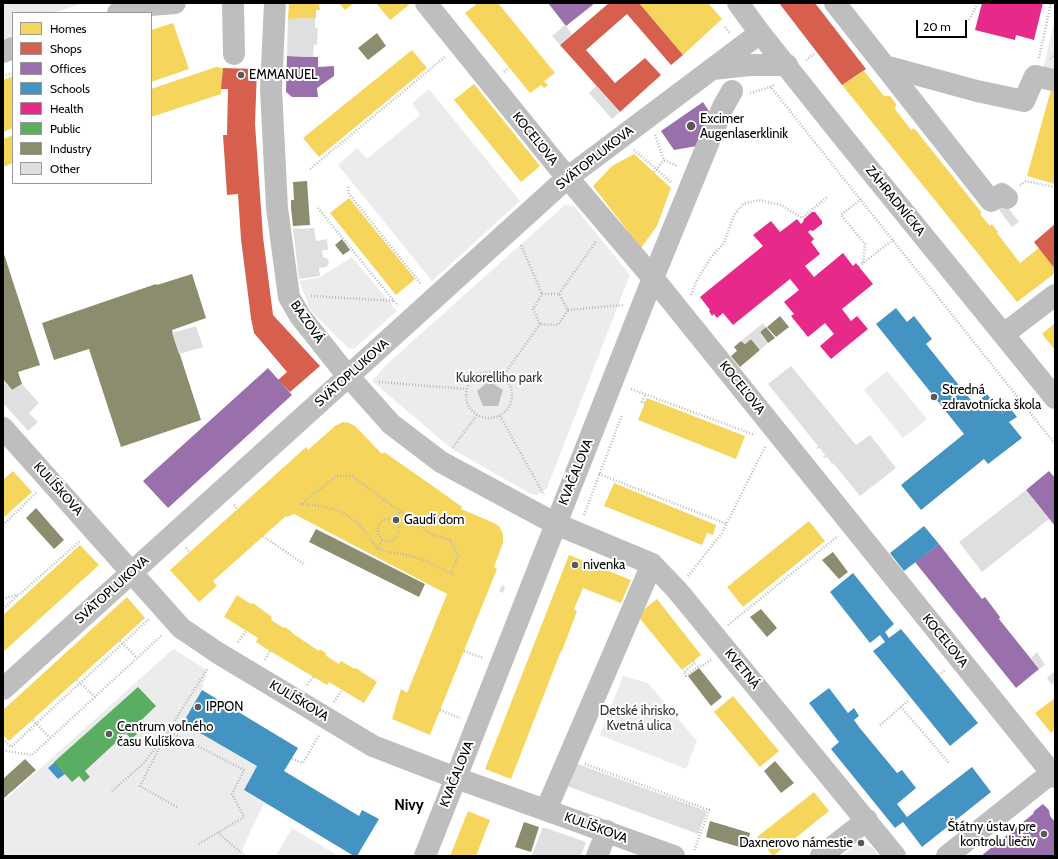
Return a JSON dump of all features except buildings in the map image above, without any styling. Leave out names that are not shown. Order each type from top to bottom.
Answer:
[{"type":"street","points":[[121,12],[138,6],[175,3]]},
{"type":"street","points":[[233,3],[234,54]]},
{"type":"street","name":"BAZOVÁ","points":[[275,3],[271,89],[277,208],[290,297],[300,316],[348,376],[391,424],[441,462],[556,524]]},
{"type":"street","name":"KOCEĽOVA","points":[[426,3],[567,178],[653,278],[772,434],[1054,773]]},
{"type":"street","name":"ZÁHRADNÍCKA","points":[[738,3],[760,33],[848,143],[1055,398]]},
{"type":"street","points":[[835,3],[885,66],[1000,198]]},
{"type":"street","name":"SVÄTOPLUKOVA","points":[[3,689],[567,178],[760,33]]},
{"type":"street","points":[[712,69],[749,65],[786,65]]},
{"type":"street","points":[[885,66],[977,91],[1024,101],[1044,78]]},
{"type":"street","name":"KVAČALOVA","points":[[425,856],[653,278],[723,107],[732,91]]},
{"type":"street","points":[[1004,334],[1055,296]]},
{"type":"street","name":"KULÍŠKOVA","points":[[6,438],[132,573],[181,628],[218,653],[373,746],[456,778],[546,810],[607,831],[684,854]]},
{"type":"street","name":"KVETNÁ","points":[[556,524],[652,564],[677,590],[896,856]]},
{"type":"street","points":[[546,810],[652,564]]},
{"type":"street","points":[[947,856],[1054,773]]},
{"type":"street","points":[[821,856],[867,820]]},
{"type":"street","points":[[597,856],[607,831]]},
{"type":"path","points":[[969,20],[978,3]]},
{"type":"path","points":[[1044,78],[1051,3]]},
{"type":"path","points":[[310,169],[451,52]]},
{"type":"path","points":[[771,87],[1055,444]]},
{"type":"path","points":[[655,131],[655,136],[664,160],[680,167]]},
{"type":"path","points":[[631,147],[655,171],[673,184]]},
{"type":"path","points":[[655,171],[664,160]]},
{"type":"path","points":[[1000,198],[1026,181],[1055,187]]},
{"type":"path","points":[[348,187],[349,194],[422,285]]},
{"type":"path","points":[[691,295],[696,282],[711,257],[724,243],[734,215],[743,204],[759,200],[781,205],[802,218],[827,197]]},
{"type":"path","points":[[861,199],[841,215],[865,244],[863,263]]},
{"type":"path","points":[[318,208],[399,307]]},
{"type":"path","points":[[559,294],[601,235]]},
{"type":"path","points":[[519,240],[542,294]]},
{"type":"path","points":[[859,266],[892,240]]},
{"type":"path","points":[[542,294],[559,294]]},
{"type":"path","points":[[540,324],[533,309],[542,294]]},
{"type":"path","points":[[559,294],[568,310]]},
{"type":"path","points":[[308,296],[395,301]]},
{"type":"path","points":[[568,310],[624,305]]},
{"type":"path","points":[[540,324],[558,325],[568,310]]},
{"type":"path","points":[[503,376],[540,324]]},
{"type":"path","points":[[481,373],[496,373],[503,376],[512,389],[513,397],[507,411],[500,416],[488,419],[477,415],[467,404],[465,396],[469,382],[481,373]]},
{"type":"path","points":[[372,382],[466,389]]},
{"type":"path","points":[[631,389],[772,434],[722,533],[677,590]]},
{"type":"path","points":[[645,394],[642,402],[645,403]]},
{"type":"path","points":[[1002,413],[1019,399]]},
{"type":"path","points":[[450,452],[477,415]]},
{"type":"path","points":[[500,416],[547,500]]},
{"type":"path","points":[[599,474],[727,524]]},
{"type":"path","points":[[336,476],[352,476],[400,511],[431,534],[450,540],[458,556],[453,574],[410,555],[385,551],[377,548],[354,520],[335,509],[301,504],[336,476]]},
{"type":"path","points":[[3,524],[37,491]]},
{"type":"path","points":[[394,521],[400,511]]},
{"type":"path","points":[[389,519],[394,521],[399,526],[399,534],[395,540],[388,542],[382,540],[378,535],[378,524],[389,519]]},
{"type":"path","points":[[723,629],[843,532]]},
{"type":"path","points":[[262,536],[305,565]]},
{"type":"path","points":[[3,609],[80,540]]},
{"type":"path","points":[[377,548],[382,540]]},
{"type":"path","points":[[3,599],[20,594]]},
{"type":"path","points":[[3,739],[11,747],[150,619]]},
{"type":"path","points":[[235,648],[246,631]]},
{"type":"path","points":[[6,751],[32,754],[164,634]]},
{"type":"path","points":[[120,640],[137,658]]},
{"type":"path","points":[[464,651],[483,658]]},
{"type":"path","points":[[694,661],[695,663],[684,672],[686,676],[712,658]]},
{"type":"path","points":[[112,792],[143,764],[168,731],[210,666]]},
{"type":"path","points":[[77,680],[95,697]]},
{"type":"path","points":[[332,706],[342,690]]},
{"type":"path","points":[[880,725],[909,700]]},
{"type":"path","points":[[901,707],[949,763]]},
{"type":"path","points":[[440,710],[460,718]]},
{"type":"path","points":[[33,720],[50,738]]},
{"type":"path","points":[[168,731],[140,786],[177,807]]},
{"type":"path","points":[[168,731],[244,770],[232,794],[244,817],[197,845]]},
{"type":"path","points":[[292,759],[303,763],[321,733]]},
{"type":"path","points":[[569,758],[709,810],[684,854]]},
{"type":"path","points":[[218,833],[245,856]]},
{"type":"green space","points":[[3,3],[83,3],[57,12],[12,12],[12,40],[3,44]]},
{"type":"green space","points":[[1055,19],[1055,77],[1042,74]]},
{"type":"green space","points":[[429,89],[520,201],[432,281],[338,165],[357,148],[367,159],[420,115],[412,103]]},
{"type":"green space","name":"Kukorelliho park","points":[[565,205],[574,206],[630,275],[547,488],[538,495],[531,494],[452,449],[372,381],[387,364]]},
{"type":"green space","points":[[352,257],[397,311],[355,348],[349,349],[311,311],[299,281],[320,277]]},
{"type":"green space","points":[[887,371],[927,419],[903,438],[864,390]]},
{"type":"green space","points":[[173,649],[207,670],[202,690],[184,723],[257,766],[244,790],[264,803],[239,856],[3,856],[3,802]]},
{"type":"green space","name":"Detské ihrisko, Kvetná ulica","points":[[623,676],[648,683],[697,741],[686,769],[600,735]]},
{"type":"green space","points":[[292,828],[339,856],[276,856]]},
{"type":"green space","points":[[865,844],[873,848],[879,856],[842,856],[856,845]]},
{"type":"shaded area","points":[[489,381],[503,390],[498,406],[483,406],[477,391]]},
{"type":"place","name":"EMMANUEL","points":[[241,75]]},
{"type":"place","name":"Excimer Augenlaserklinik","points":[[691,126]]},
{"type":"place","name":"Stredná zdravotnícka škola","points":[[934,397]]},
{"type":"place","name":"Gaudí dom","points":[[396,520]]},
{"type":"place","name":"nivenka","points":[[575,565]]},
{"type":"place","name":"IPPON","points":[[198,707]]},
{"type":"place","name":"Centrum voľného času Kulíškova","points":[[109,734]]},
{"type":"place","name":"Štátny ústav pre kontrolu liečiv","points":[[1044,834]]},
{"type":"place","name":"Daxnerovo námestie","points":[[861,843]]},
{"type":"district","name":"Nivy","points":[[409,806]]}]
